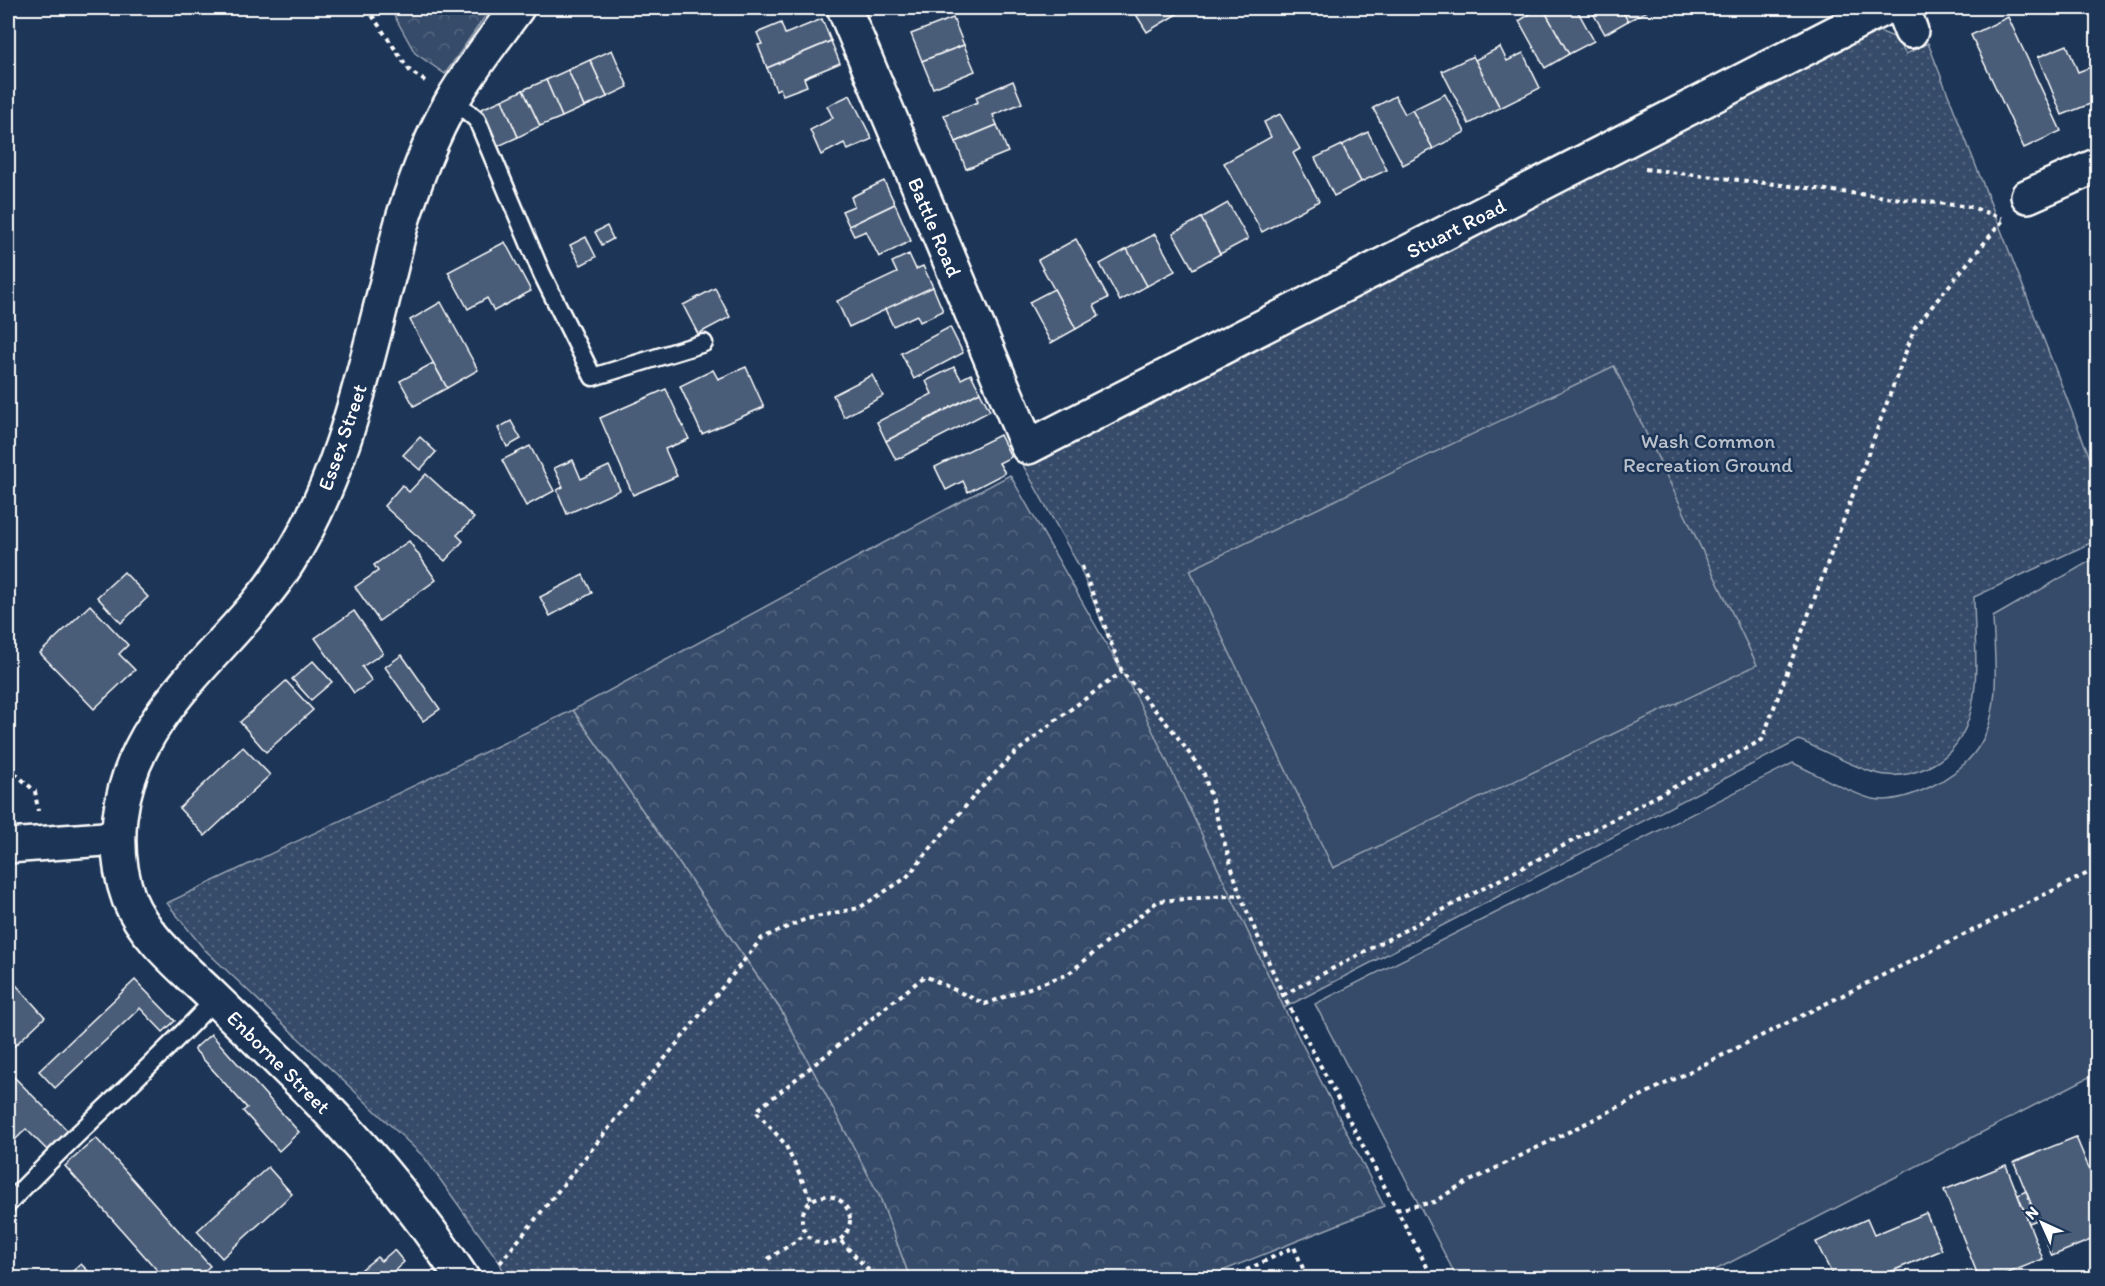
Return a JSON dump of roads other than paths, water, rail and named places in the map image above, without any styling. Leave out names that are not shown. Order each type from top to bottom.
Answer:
[{"type":"street","name":"Essex Street","points":[[118,838],[123,793],[156,720],[194,672],[244,620],[287,564],[312,519],[354,409],[404,216],[435,134],[453,99],[517,8]]},
{"type":"street","name":"Battle Road","points":[[844,8],[1028,447]]},
{"type":"street","name":"Stuart Road","points":[[1028,447],[1884,8]]},
{"type":"street","points":[[2028,196],[2097,165]]},
{"type":"street","points":[[8,846],[118,838]]},
{"type":"street","name":"Enborne Street","points":[[118,838],[120,867],[129,897],[139,919],[163,948],[327,1109],[394,1184],[432,1232],[462,1278]]},
{"type":"lane","points":[[453,99],[477,120],[542,274],[593,377],[704,343]]},
{"type":"lane","points":[[8,1204],[55,1154],[175,1043],[215,999]]},
{"type":"park label","name":"Wash Common Recreation Ground","points":[[1708,452]]}]
